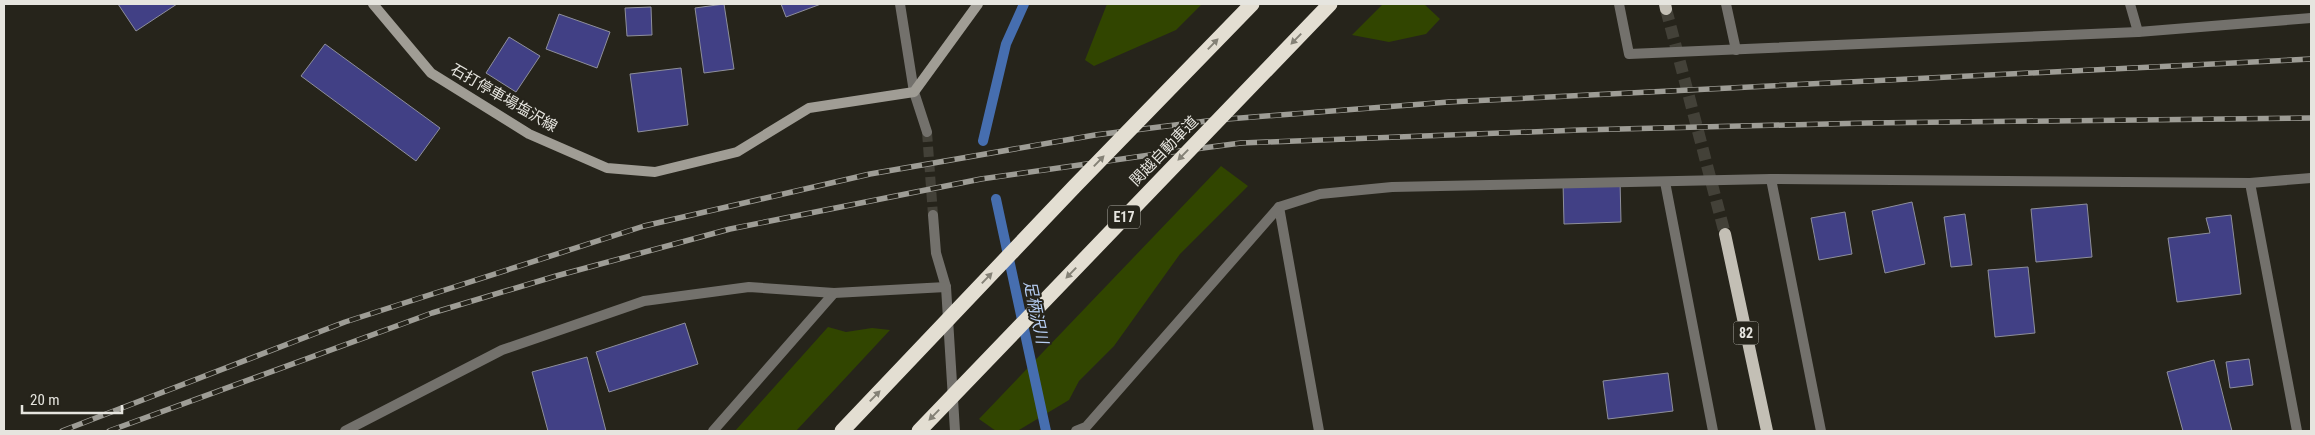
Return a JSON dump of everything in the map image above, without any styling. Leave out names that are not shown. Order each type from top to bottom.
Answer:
[{"type":"highway","points":[[842,431],[1074,187],[1252,4]]},
{"type":"highway","name":"関越自動車道","points":[[919,431],[1330,4]]},
{"type":"main road","name":"石打停車場塩沢線","points":[[373,4],[431,73],[529,134],[607,168],[655,172],[673,168],[737,152],[810,108],[914,92]]},
{"type":"main road","points":[[914,92],[978,4]]},
{"type":"main road","name":"82","points":[[1725,234],[1767,431]]},
{"type":"street","points":[[900,4],[914,92],[927,132]]},
{"type":"street","points":[[1619,4],[1629,54],[2138,32],[2311,18]]},
{"type":"street","points":[[1726,4],[1736,50]]},
{"type":"street","points":[[2130,4],[2138,32]]},
{"type":"street","points":[[1076,431],[1086,427],[1279,206],[1320,194],[1392,187],[1771,179],[2250,183],[2311,178]]},
{"type":"street","points":[[1771,179],[1821,431]]},
{"type":"street","points":[[1665,182],[1713,431]]},
{"type":"street","points":[[2250,183],[2297,431]]},
{"type":"street","points":[[1279,206],[1319,431]]},
{"type":"street","points":[[933,214],[936,252],[946,287],[955,431]]},
{"type":"street","points":[[346,431],[502,350],[644,301],[749,287],[834,293],[946,287]]},
{"type":"street","points":[[713,431],[834,293]]},
{"type":"green space","points":[[1107,4],[1202,4],[1176,30],[1094,66],[1085,60]]},
{"type":"green space","points":[[1383,4],[1424,4],[1440,19],[1426,34],[1389,42],[1352,35]]},
{"type":"green space","points":[[1221,166],[1248,186],[1180,254],[1114,346],[1079,381],[1069,400],[1019,430],[996,431],[979,419]]},
{"type":"green space","points":[[828,327],[846,332],[872,328],[890,330],[796,431],[735,431]]},
{"type":"building","points":[[118,4],[177,4],[136,31]]},
{"type":"building","points":[[724,4],[734,69],[704,73],[695,8]]},
{"type":"building","points":[[781,4],[821,4],[786,17]]},
{"type":"building","points":[[651,7],[652,35],[627,36],[625,8]]},
{"type":"building","points":[[559,14],[610,32],[597,68],[546,49]]},
{"type":"building","points":[[509,37],[540,56],[516,92],[486,73]]},
{"type":"building","points":[[325,44],[440,128],[416,161],[301,76]]},
{"type":"building","points":[[681,68],[688,125],[638,132],[630,74]]},
{"type":"building","points":[[1620,180],[1621,222],[1564,224],[1563,182]]},
{"type":"building","points":[[1912,202],[1925,264],[1885,273],[1872,211]]},
{"type":"building","points":[[2087,204],[2092,257],[2036,262],[2031,209]]},
{"type":"building","points":[[1845,212],[1852,254],[1819,260],[1811,218]]},
{"type":"building","points":[[1965,214],[1972,265],[1951,267],[1944,217]]},
{"type":"building","points":[[2231,215],[2241,294],[2177,302],[2168,238],[2210,233],[2206,218]]},
{"type":"building","points":[[2028,267],[2035,333],[1995,337],[1988,270]]},
{"type":"building","points":[[685,323],[698,364],[609,392],[596,352]]},
{"type":"building","points":[[587,357],[606,431],[548,431],[532,372]]},
{"type":"building","points":[[2249,359],[2253,385],[2230,388],[2226,362]]},
{"type":"building","points":[[2214,360],[2232,431],[2183,431],[2167,372]]},
{"type":"building","points":[[1668,373],[1673,411],[1608,419],[1603,381]]},
{"type":"waterway","name":"足柄沢川","points":[[983,141],[1006,44],[1024,4]]},
{"type":"waterway","name":"足柄沢川","points":[[996,199],[1046,431]]},
{"type":"tunnel","points":[[1666,9],[1725,234]]},
{"type":"tunnel","points":[[927,132],[933,215]]},
{"type":"railway","points":[[62,431],[345,322],[644,226],[870,174],[1095,135],[1215,120],[1449,102],[2311,59]]},
{"type":"railway","points":[[109,431],[432,313],[556,276],[730,229],[981,179],[1241,143],[1580,130],[1867,123],[2311,118]]}]
